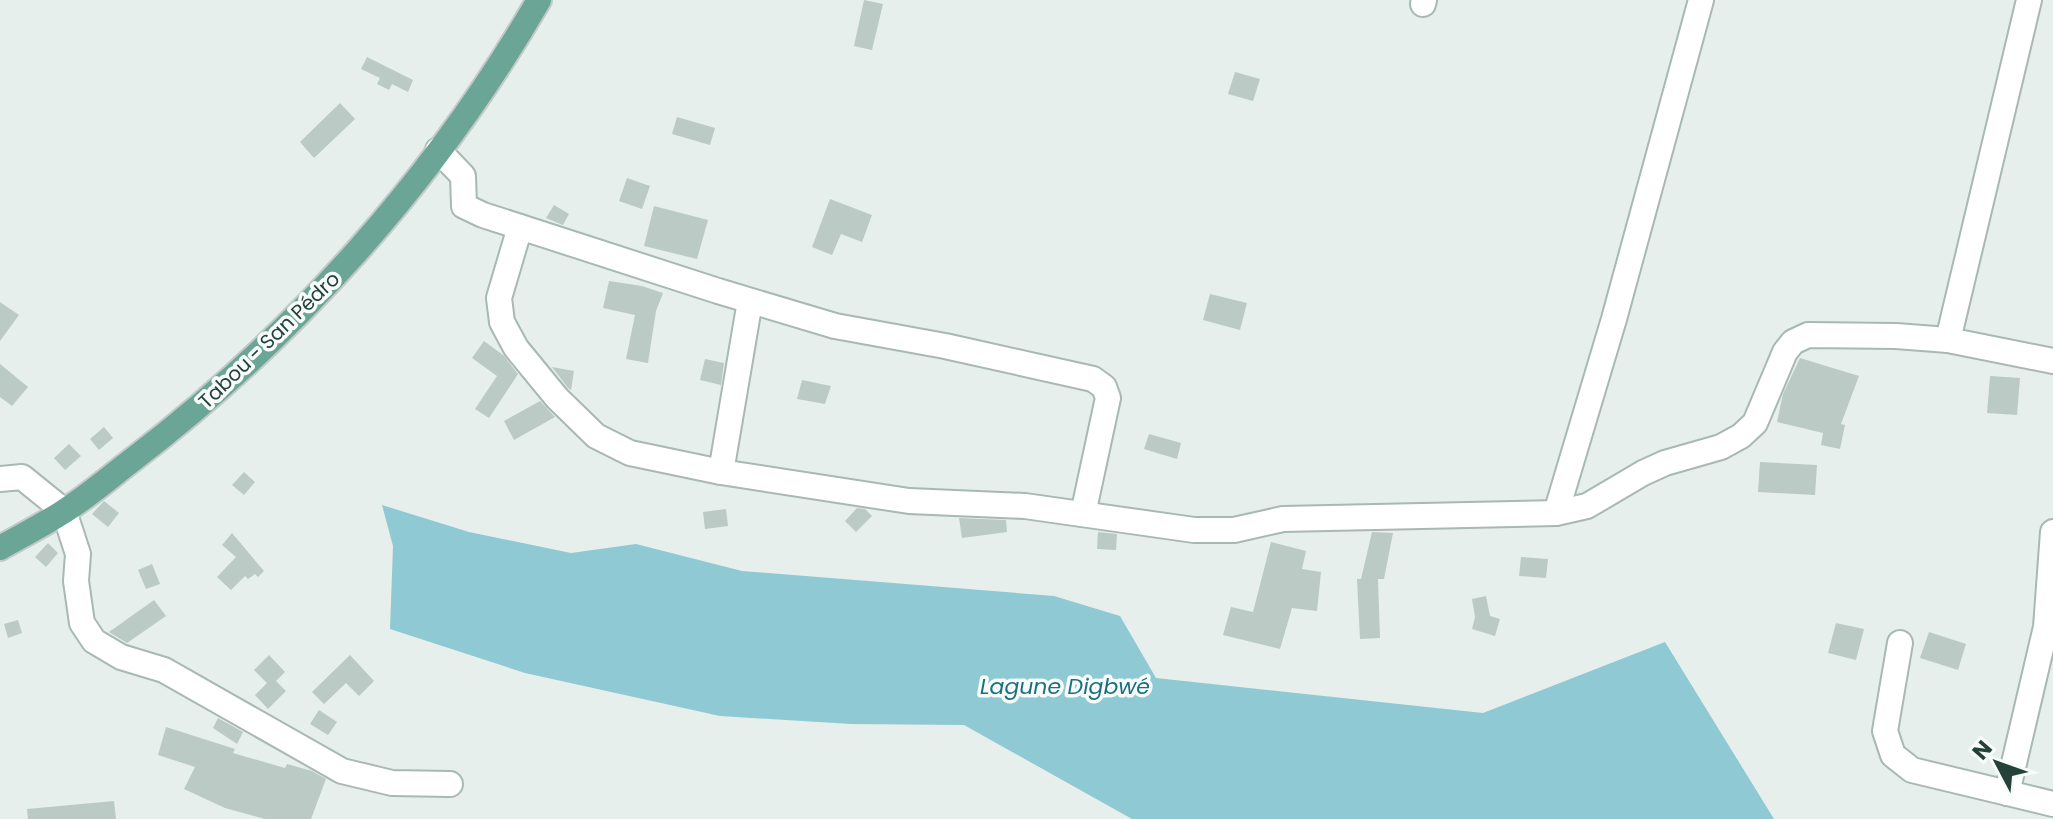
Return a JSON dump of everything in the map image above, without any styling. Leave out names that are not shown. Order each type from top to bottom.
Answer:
[{"type":"main road","name":"Tabou - San Pédro","points":[[0,548],[64,511],[180,424],[279,336],[346,267],[438,150],[517,38],[539,0]]},
{"type":"street","points":[[1556,513],[1614,319],[1701,0]]},
{"type":"street","points":[[1948,340],[2029,0]]},
{"type":"street","points":[[438,150],[463,176],[464,206],[520,227],[835,326],[959,349],[1093,379],[1104,387],[1108,398],[1083,514]]},
{"type":"street","points":[[520,227],[499,298],[502,322],[516,348],[557,398],[596,436],[630,453],[721,472],[909,501],[1025,506],[1194,530],[1234,530],[1283,519],[1556,513],[1587,506],[1654,468],[1721,447],[1741,436],[1755,423],[1785,352],[1793,342],[1808,335],[1948,340],[2053,361]]},
{"type":"street","points":[[721,472],[750,301]]},
{"type":"street","points":[[0,458],[11,478],[64,511],[78,554],[76,581],[82,623],[94,641],[121,657],[164,670],[342,771],[392,783],[450,784]]},
{"type":"street","points":[[2007,793],[2046,627],[2053,532]]},
{"type":"street","points":[[1900,643],[1885,731],[1893,755],[1912,770],[2053,804]]},
{"type":"water","name":"Lagune Digbwé","points":[[382,505],[469,532],[571,553],[636,544],[742,571],[1054,596],[1120,616],[1156,678],[1483,713],[1665,642],[1774,819],[1132,819],[964,725],[851,724],[720,716],[525,673],[390,629],[393,546]]},
{"type":"building","points":[[864,0],[883,4],[872,50],[854,46]]},
{"type":"building","points":[[367,57],[413,80],[408,92],[392,84],[389,90],[377,84],[380,78],[361,69]]},
{"type":"building","points":[[1235,72],[1260,79],[1253,101],[1228,94]]},
{"type":"building","points":[[340,103],[355,119],[314,158],[300,142]]},
{"type":"building","points":[[677,117],[715,128],[710,145],[672,134]]},
{"type":"building","points":[[627,178],[650,186],[642,209],[619,201]]},
{"type":"building","points":[[830,199],[872,215],[862,242],[841,234],[832,255],[812,247]]},
{"type":"building","points":[[554,205],[569,214],[563,225],[546,218]]},
{"type":"building","points":[[654,206],[708,220],[697,259],[644,246]]},
{"type":"building","points":[[609,281],[663,293],[656,311],[648,363],[626,359],[635,315],[603,308]]},
{"type":"building","points":[[1210,294],[1247,303],[1240,330],[1203,320]]},
{"type":"building","points":[[0,302],[19,315],[0,341]]},
{"type":"building","points":[[484,341],[503,355],[518,374],[489,418],[475,409],[497,376],[472,358]]},
{"type":"building","points":[[1800,358],[1859,376],[1841,424],[1845,425],[1840,449],[1821,445],[1823,433],[1777,422],[1783,394]]},
{"type":"building","points":[[705,359],[724,363],[721,385],[700,380]]},
{"type":"building","points":[[0,364],[28,387],[12,406],[0,397]]},
{"type":"building","points":[[552,367],[574,371],[571,390],[568,388]]},
{"type":"building","points":[[1990,376],[2020,378],[2017,415],[1987,413]]},
{"type":"building","points":[[802,380],[831,386],[825,404],[797,399]]},
{"type":"building","points":[[540,401],[555,417],[514,440],[504,421]]},
{"type":"building","points":[[104,427],[113,438],[99,450],[90,439]]},
{"type":"building","points":[[1149,434],[1181,443],[1177,459],[1144,449]]},
{"type":"building","points":[[69,444],[81,456],[65,470],[54,458]]},
{"type":"building","points":[[1760,462],[1817,465],[1815,495],[1758,492]]},
{"type":"building","points":[[244,472],[255,482],[244,495],[232,485]]},
{"type":"building","points":[[104,501],[119,513],[108,527],[92,514]]},
{"type":"building","points":[[857,508],[865,509],[872,516],[856,532],[845,521]]},
{"type":"building","points":[[726,509],[728,526],[705,529],[703,512]]},
{"type":"building","points":[[959,518],[1006,520],[1007,532],[962,538]]},
{"type":"building","points":[[1098,532],[1117,534],[1116,550],[1097,549]]},
{"type":"building","points":[[1372,532],[1393,533],[1384,579],[1378,579],[1380,638],[1360,639],[1357,579],[1361,579]]},
{"type":"building","points":[[232,533],[264,571],[258,577],[255,574],[248,579],[245,576],[231,590],[217,577],[236,557],[222,545]]},
{"type":"building","points":[[1271,542],[1306,551],[1302,569],[1321,572],[1317,611],[1292,608],[1280,649],[1223,635],[1231,607],[1253,612]]},
{"type":"building","points":[[48,543],[58,553],[46,567],[35,557]]},
{"type":"building","points":[[1521,557],[1548,559],[1546,578],[1519,576]]},
{"type":"building","points":[[152,564],[160,584],[146,589],[138,570]]},
{"type":"building","points":[[1486,596],[1490,616],[1500,619],[1495,636],[1472,629],[1475,617],[1472,599]]},
{"type":"building","points":[[154,600],[166,616],[127,643],[109,632]]},
{"type":"building","points":[[18,620],[22,633],[8,638],[4,624]]},
{"type":"building","points":[[1836,623],[1864,629],[1856,660],[1828,653]]},
{"type":"building","points":[[1929,632],[1966,644],[1958,670],[1920,658]]},
{"type":"building","points":[[269,655],[285,672],[276,681],[286,691],[268,709],[255,695],[267,683],[254,670]]},
{"type":"building","points":[[350,655],[374,681],[359,696],[346,683],[324,704],[312,692]]},
{"type":"building","points":[[319,710],[337,722],[328,735],[310,724]]},
{"type":"building","points":[[218,718],[243,732],[237,744],[213,728]]},
{"type":"building","points":[[166,727],[235,749],[233,753],[285,768],[287,764],[312,771],[326,779],[311,819],[265,819],[225,808],[184,789],[195,767],[158,755]]},
{"type":"building","points":[[114,801],[116,819],[28,819],[27,809]]}]
